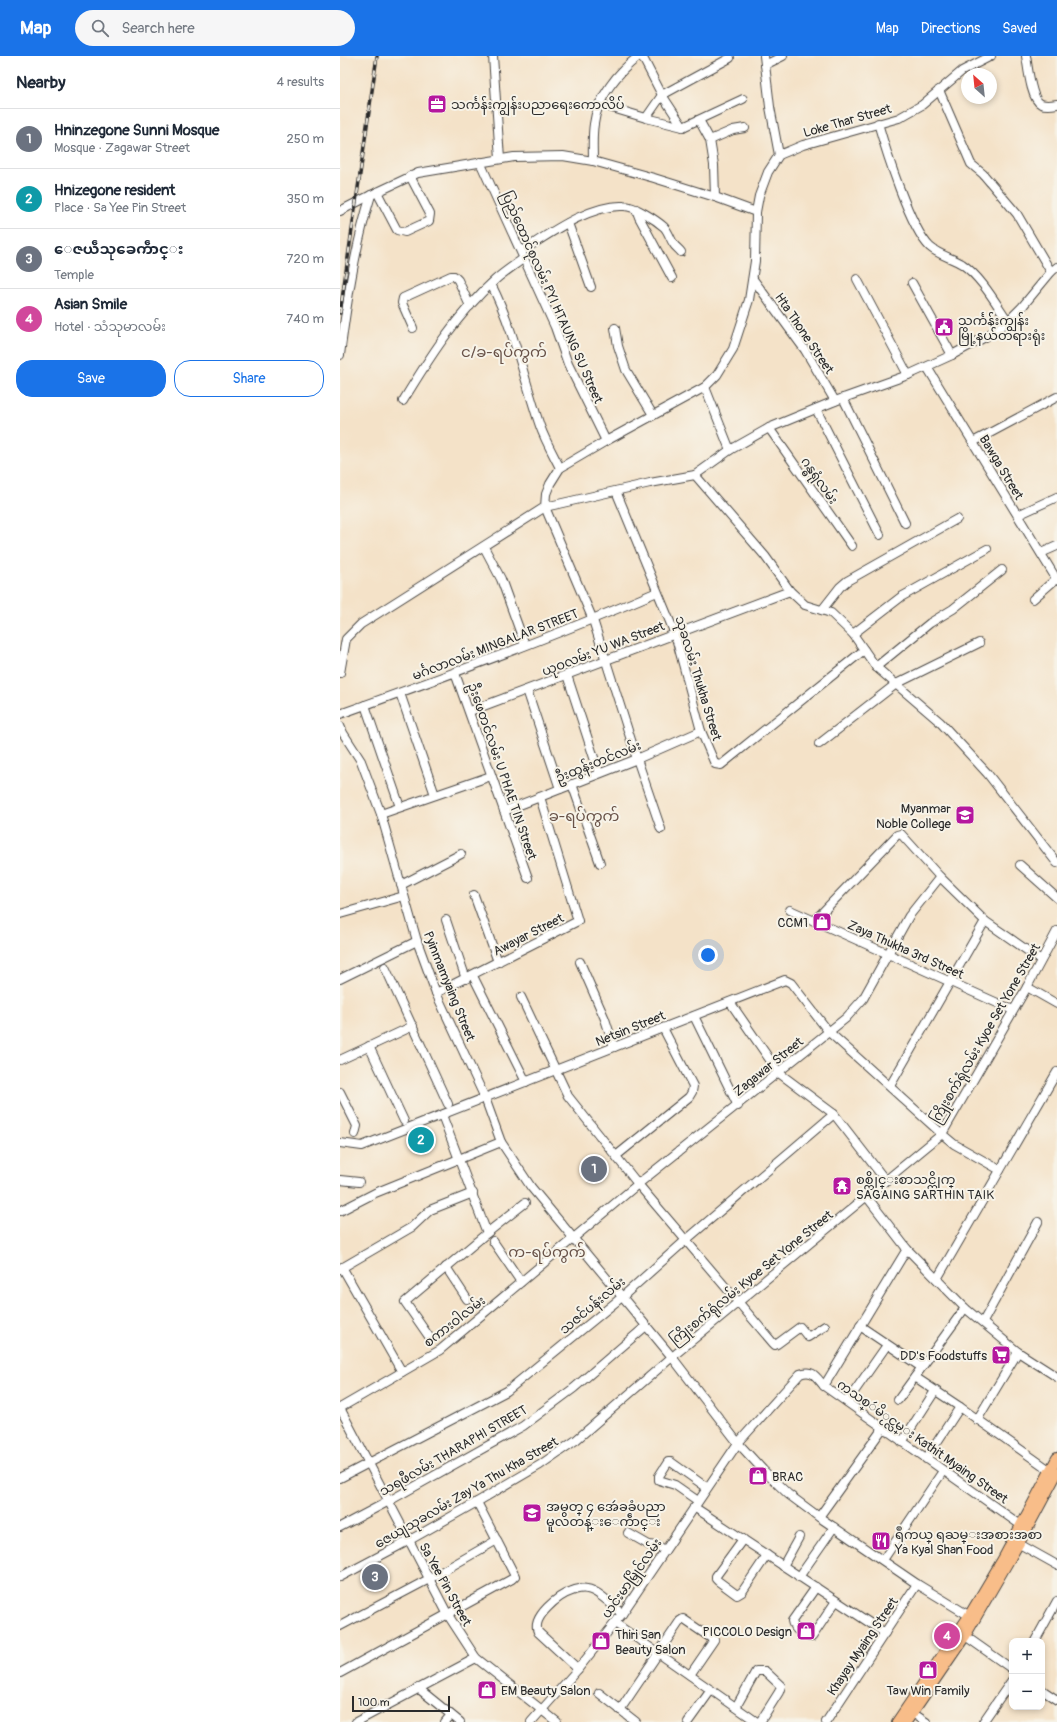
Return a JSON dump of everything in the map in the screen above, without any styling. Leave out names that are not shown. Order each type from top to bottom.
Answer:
[{"type":"main road","points":[[897,1722],[909,1711],[972,1618],[1055,1474],[1057,1458]]},
{"type":"main road","points":[[906,1722],[909,1711]]},
{"type":"street","points":[[493,56],[500,159]]},
{"type":"street","points":[[593,161],[594,124],[599,104],[614,81],[631,62],[639,56]]},
{"type":"street","points":[[642,56],[662,95],[683,127]]},
{"type":"street","points":[[764,56],[770,107],[780,155]]},
{"type":"street","points":[[765,65],[783,56]]},
{"type":"street","name":"Loke Thar Street","points":[[560,468],[705,387],[717,375],[733,349],[749,300],[755,261],[756,212],[758,196],[768,172],[780,155],[803,144],[899,118],[922,105],[962,71],[991,56]]},
{"type":"street","points":[[1026,56],[1035,98],[1040,104],[1047,106],[1057,104]]},
{"type":"street","points":[[646,118],[662,95],[730,58]]},
{"type":"street","points":[[340,673],[346,639],[361,624],[545,507],[650,483],[695,475],[730,450],[769,428],[927,367],[987,336],[1008,321],[1054,269],[1017,214],[983,174],[971,164],[939,90]]},
{"type":"street","points":[[599,104],[683,127],[743,99]]},
{"type":"street","points":[[699,120],[710,140],[714,165],[715,197]]},
{"type":"street","points":[[878,124],[885,148],[913,222],[930,247],[962,264],[976,276],[1008,321]]},
{"type":"street","points":[[710,140],[733,130],[745,128]]},
{"type":"street","points":[[340,213],[374,193],[410,176],[514,157],[563,156],[593,161],[654,178],[715,197],[756,212]]},
{"type":"street","name":"ပြည်ထောင်စုလမ်း PYI HTAUNG SU Street","points":[[480,162],[555,327],[568,364],[606,441]]},
{"type":"street","points":[[374,193],[397,230],[406,232],[429,221],[430,218],[430,214],[410,176]]},
{"type":"street","points":[[340,355],[348,293],[360,230],[374,193]]},
{"type":"street","points":[[404,401],[442,341],[470,306],[523,254],[568,223],[588,214],[610,207],[625,206],[636,209],[664,227],[674,244],[681,252]]},
{"type":"street","points":[[636,209],[672,278]]},
{"type":"street","points":[[568,223],[592,286]]},
{"type":"street","points":[[413,328],[402,303],[403,298],[451,276],[454,276],[458,280],[470,306]]},
{"type":"street","name":"Hta Thone Street","points":[[753,279],[805,350],[839,400],[905,523]]},
{"type":"street","points":[[857,279],[908,375]]},
{"type":"street","points":[[912,283],[952,355]]},
{"type":"street","points":[[491,284],[498,298],[541,428],[560,468],[550,484],[546,494],[545,507],[593,620],[637,759],[661,828]]},
{"type":"street","points":[[615,328],[618,346],[626,370],[653,415]]},
{"type":"street","name":"Bawga Street","points":[[927,367],[1057,579]]},
{"type":"street","points":[[705,387],[730,450]]},
{"type":"street","points":[[973,442],[1057,397]]},
{"type":"street","points":[[816,409],[880,535]]},
{"type":"street","name":"ဂန္ဓရုံလမ်း","points":[[769,428],[852,546]]},
{"type":"street","points":[[695,475],[765,556],[790,591],[805,606],[831,613],[853,634],[876,667],[940,722],[987,772],[1057,863]]},
{"type":"street","name":"သုခလမ်း Thukha Street","points":[[616,491],[675,634],[701,731],[715,764],[722,765],[864,650]]},
{"type":"street","points":[[1018,516],[1057,497]]},
{"type":"street","points":[[822,610],[846,581],[957,519]]},
{"type":"street","points":[[1041,553],[1057,546]]},
{"type":"street","points":[[484,547],[501,579],[525,645]]},
{"type":"street","points":[[853,634],[901,597],[987,549]]},
{"type":"street","points":[[876,667],[930,623],[953,608],[1002,570]]},
{"type":"street","points":[[1032,599],[1057,579]]},
{"type":"street","name":"ယုဝလမ်း YU WA Street","points":[[470,711],[790,591]]},
{"type":"street","name":"မင်္ဂလာလမ်း MINGALAR STREET","points":[[340,714],[456,673],[525,645],[593,620],[657,592]]},
{"type":"street","points":[[819,744],[896,684],[979,643]]},
{"type":"street","name":"ဦးဖေတင်လမ်း U PHAE TIN Street","points":[[456,673],[528,878]]},
{"type":"street","points":[[567,675],[599,773]]},
{"type":"street","points":[[527,690],[560,789]]},
{"type":"street","points":[[400,692],[435,795]]},
{"type":"street","points":[[365,705],[400,807]]},
{"type":"street","name":"Pyinmamyaing Street","points":[[340,726],[360,761],[381,814],[417,941],[436,993],[485,1098],[501,1142],[531,1187],[572,1239],[672,1357],[738,1443],[763,1470],[788,1494],[819,1517],[918,1584],[972,1618]]},
{"type":"street","name":"ဦးထွန်းတင်လမ်း","points":[[504,811],[637,759],[701,731]]},
{"type":"street","points":[[381,814],[491,776]]},
{"type":"street","points":[[572,784],[600,863]]},
{"type":"street","name":"Awayar Street","points":[[436,993],[578,922],[540,798]]},
{"type":"street","points":[[814,921],[897,835],[901,834],[940,877],[985,921],[1041,960]]},
{"type":"street","points":[[401,885],[461,854]]},
{"type":"street","points":[[1020,865],[1057,898]]},
{"type":"street","name":"Zagawar Street","points":[[572,1239],[638,1184],[738,1106],[846,1018],[863,999],[889,955],[909,916],[940,877]]},
{"type":"street","points":[[474,895],[498,962]]},
{"type":"street","points":[[340,914],[404,896]]},
{"type":"street","name":"Zaya Thukha 3rd Street","points":[[790,910],[1013,1010]]},
{"type":"street","points":[[446,920],[470,977],[526,1082]]},
{"type":"street","points":[[890,1086],[985,921]]},
{"type":"street","name":"ကြိုးစက်ရုံလမ်း Kyoe Set Yone Street","points":[[672,1357],[867,1198],[942,1134],[1027,988],[1057,931]]},
{"type":"street","points":[[340,979],[417,941]]},
{"type":"street","points":[[580,962],[605,1019],[614,1047]]},
{"type":"street","points":[[385,967],[448,1104]]},
{"type":"street","name":"Netsin Street","points":[[340,1143],[362,1146],[785,980],[791,983],[829,1032]]},
{"type":"street","points":[[1027,988],[1057,1004]]},
{"type":"street","points":[[520,997],[568,1096],[638,1184],[775,1345],[797,1328],[800,1327],[808,1337],[824,1326]]},
{"type":"street","points":[[730,1002],[779,1073],[834,1114],[886,1181]]},
{"type":"street","points":[[694,1016],[738,1106]]},
{"type":"street","points":[[340,1060],[413,1026]]},
{"type":"street","points":[[616,1156],[689,1097],[692,1092],[693,1086],[663,1028]]},
{"type":"street","points":[[829,1032],[954,1144],[1000,1170]]},
{"type":"street","points":[[369,1046],[404,1121]]},
{"type":"street","points":[[937,1279],[1057,1072]]},
{"type":"street","points":[[340,1092],[356,1126],[355,1134]]},
{"type":"street","points":[[442,1114],[487,1233]]},
{"type":"street","name":"သဇင်ပန်းလမ်း","points":[[340,1478],[507,1391],[622,1297],[686,1240],[834,1114]]},
{"type":"street","points":[[340,1211],[375,1193],[501,1142]]},
{"type":"street","points":[[340,1180],[359,1182]]},
{"type":"street","points":[[402,1372],[341,1268],[412,1227],[430,1210],[473,1193]]},
{"type":"street","points":[[867,1198],[907,1249],[965,1308],[1018,1352],[1057,1377]]},
{"type":"street","points":[[430,1338],[405,1302],[525,1203]]},
{"type":"street","points":[[983,1322],[1038,1222]]},
{"type":"street","name":"စကားဝါလမ်း","points":[[340,1408],[440,1350],[572,1239]]},
{"type":"street","points":[[494,1242],[521,1282]]},
{"type":"street","points":[[824,1386],[907,1249]]},
{"type":"street","points":[[446,1267],[467,1299]]},
{"type":"street","points":[[898,1400],[965,1308]]},
{"type":"street","name":"သရဖီလမ်း THARAPHI STREET","points":[[340,1527],[524,1426],[574,1388],[646,1326]]},
{"type":"street","points":[[860,1326],[922,1367]]},
{"type":"street","points":[[847,1402],[887,1344]]},
{"type":"street","points":[[977,1420],[1018,1352]]},
{"type":"street","name":"ဇေယျသုခလမ်း Zay Ya Thu Kha Street","points":[[340,1577],[408,1541],[540,1465],[576,1440],[672,1357]]},
{"type":"street","name":"ကသစ္ဴမိႂင္လမ္း Kathit Myaing Street","points":[[806,1372],[812,1373],[824,1386],[1024,1527]]},
{"type":"street","name":"ယင်းမာမြိုင်လမ်း","points":[[531,1722],[578,1669],[622,1614],[666,1550],[706,1487],[738,1443],[800,1374],[806,1372]]},
{"type":"street","points":[[914,1377],[960,1407],[1055,1474]]},
{"type":"street","points":[[902,1442],[935,1391]]},
{"type":"street","points":[[926,1459],[960,1407]]},
{"type":"street","name":"Sa Yee Pin Street","points":[[340,1408],[389,1501],[408,1541],[448,1615],[476,1658],[557,1722]]},
{"type":"street","points":[[819,1517],[883,1428]]},
{"type":"street","points":[[706,1487],[669,1462],[659,1476],[659,1480],[675,1485],[696,1504],[743,1539],[885,1633]]},
{"type":"street","points":[[882,1560],[943,1471]]},
{"type":"street","points":[[340,1673],[448,1615],[515,1576],[476,1502]]},
{"type":"street","points":[[799,1577],[834,1527]]},
{"type":"street","points":[[628,1533],[649,1545],[658,1546],[666,1550]]},
{"type":"street","points":[[783,1566],[799,1537]]},
{"type":"street","points":[[743,1539],[716,1576],[718,1581],[737,1594],[742,1592],[767,1555]]},
{"type":"street","points":[[340,1626],[429,1579],[496,1540]]},
{"type":"street","points":[[1016,1542],[1057,1565]]},
{"type":"street","name":"Khayay Myaing Street","points":[[826,1722],[918,1584]]},
{"type":"street","points":[[816,1587],[792,1621],[795,1628],[808,1637],[812,1637],[836,1601]]},
{"type":"street","points":[[578,1669],[538,1632],[537,1621],[542,1613],[572,1591],[588,1589],[622,1614]]},
{"type":"street","points":[[1037,1638],[1057,1601]]},
{"type":"street","points":[[620,1710],[680,1621],[683,1619],[714,1640],[690,1675]]},
{"type":"street","points":[[615,1623],[757,1722]]},
{"type":"street","points":[[962,1634],[1009,1667]]},
{"type":"street","points":[[356,1722],[476,1658]]},
{"type":"street","points":[[736,1707],[756,1671],[764,1671],[781,1686],[779,1692],[760,1722]]},
{"type":"street","points":[[983,1722],[1009,1684]]},
{"type":"street","points":[[418,1688],[460,1722]]},
{"type":"street","points":[[688,1722],[711,1690]]},
{"type":"street","points":[[1045,1692],[1057,1700]]},
{"type":"street","points":[[599,1693],[636,1722]]},
{"type":"street","points":[[909,1711],[926,1722]]},
{"type":"street","points":[[445,1722],[451,1715]]},
{"type":"railway","points":[[340,313],[377,56]]},
{"type":"place","name":"သင်္ကန်းကျွန်းပညာရေးကောလိပ်","points":[[437,104]]},
{"type":"place","name":"သင်္ကန်းကျွန်း မြို့နယ်တရားရုံး","points":[[944,327]]},
{"type":"place","name":"Myanmar Noble College","points":[[965,815]]},
{"type":"place","name":"CCM1","points":[[822,922]]},
{"type":"place","name":"Hnizegone resident","points":[[421,1140]]},
{"type":"place","name":"Hninzegone Sunni Mosque","points":[[594,1169]]},
{"type":"place","name":"စစ္ကိုင္းစာသင္တိုက္ SAGAING SARTHIN TAIK","points":[[842,1186]]},
{"type":"place","name":"DD's Foodstuffs","points":[[1001,1355]]},
{"type":"place","name":"BRAC","points":[[758,1476]]},
{"type":"place","name":"အမွတ္ ၄ အေဴခခံပညာ မူလတန္းေကဵာင္း","points":[[532,1513]]},
{"type":"place","name":"ရဳကယ္ ရႀမ္းအစားအစာ Ya Kyal Shan Food","points":[[881,1541]]},
{"type":"place","name":"ေဇယဵသုခေကဵာင္း","points":[[375,1577]]},
{"type":"place","name":"PICCOLO Design","points":[[806,1631]]},
{"type":"place","name":"Asian Smile","points":[[947,1636]]},
{"type":"place","name":"Thiri San Beauty Salon","points":[[601,1641]]},
{"type":"place","name":"Taw Win Family","points":[[928,1670]]},
{"type":"place","name":"EM Beauty Salon","points":[[487,1690]]},
{"type":"district","name":"င/ခ-ရပ်ကွက်","points":[[504,352]]},
{"type":"district","name":"ခ-ရပ်ကွက်","points":[[584,816]]},
{"type":"district","name":"က-ရပ်ကွက်","points":[[547,1252]]}]
